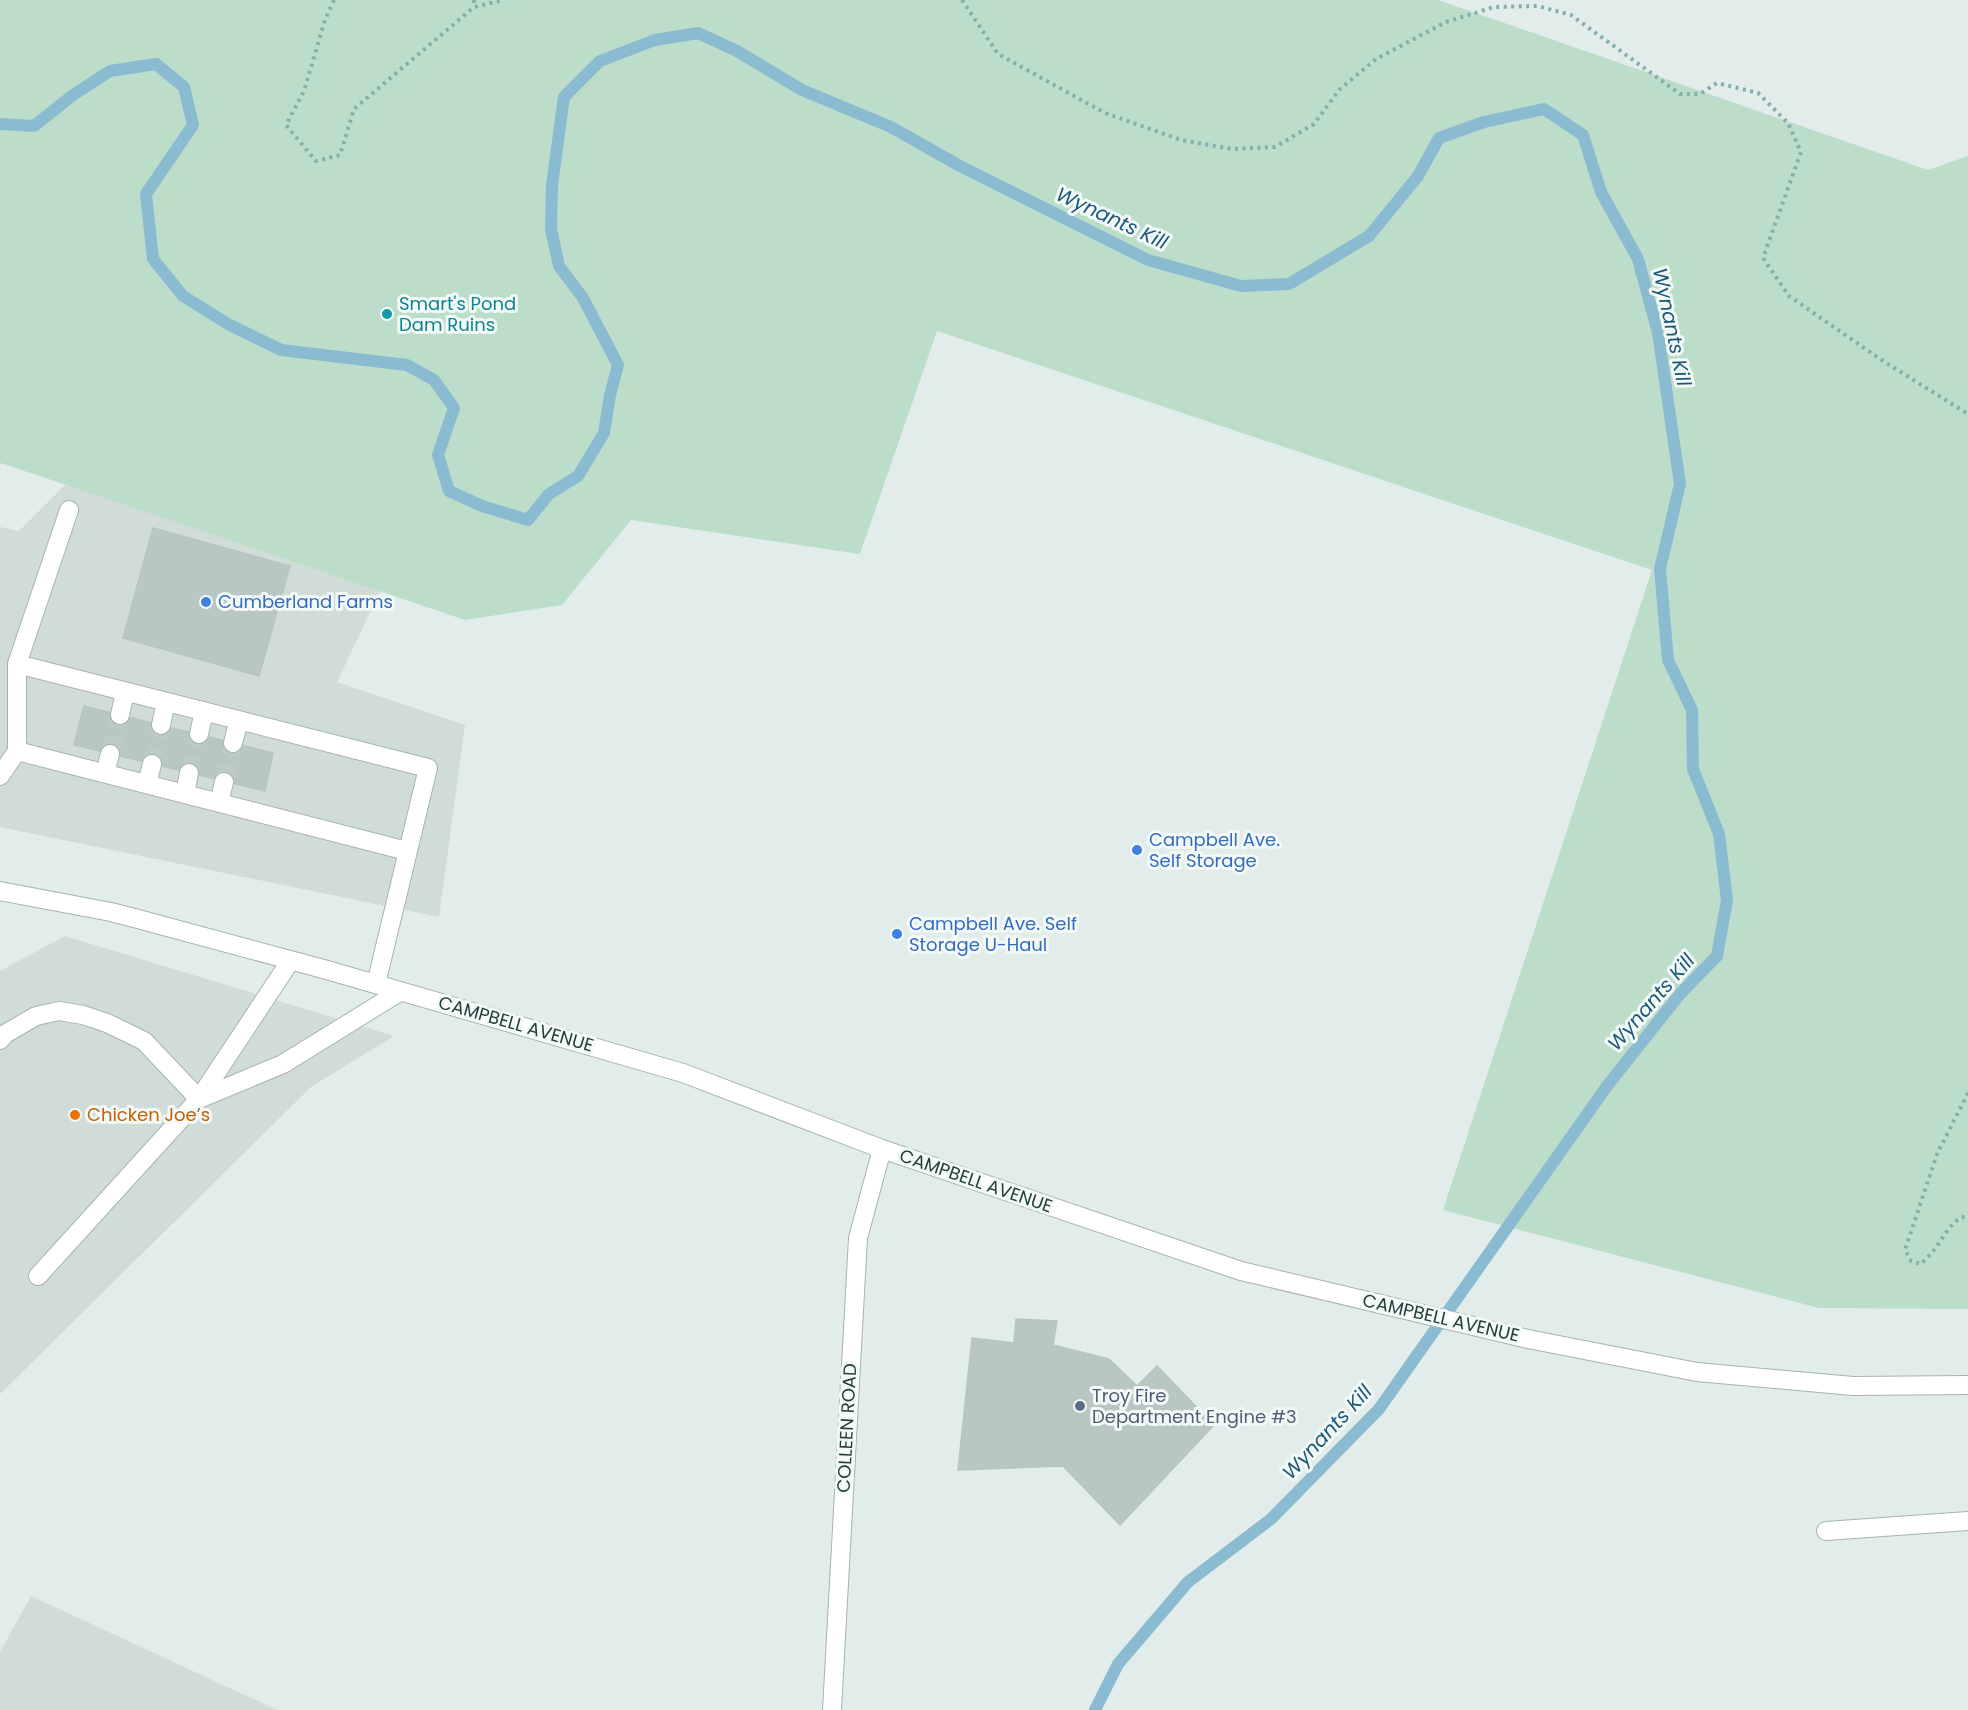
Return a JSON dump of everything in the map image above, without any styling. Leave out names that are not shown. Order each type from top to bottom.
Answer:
[{"type":"street","points":[[0,776],[17,751],[17,664],[69,510]]},
{"type":"street","points":[[17,664],[428,768],[376,984]]},
{"type":"street","points":[[120,715],[125,692]]},
{"type":"street","points":[[161,725],[166,702]]},
{"type":"street","points":[[199,734],[204,711]]},
{"type":"street","points":[[233,743],[239,720]]},
{"type":"street","points":[[17,751],[407,851]]},
{"type":"street","points":[[105,773],[110,754]]},
{"type":"street","points":[[147,784],[152,764]]},
{"type":"street","points":[[185,794],[189,773]]},
{"type":"street","points":[[219,803],[224,782]]},
{"type":"street","name":"CAMPBELL AVENUE","points":[[0,891],[111,912],[291,960],[683,1073],[882,1149],[1241,1271],[1528,1339],[1697,1372],[1853,1386],[1968,1385]]},
{"type":"street","points":[[38,1276],[199,1099],[291,960]]},
{"type":"street","points":[[199,1099],[283,1064],[401,991]]},
{"type":"street","points":[[0,1040],[5,1034],[36,1016],[59,1011],[107,1023],[144,1041],[199,1099]]},
{"type":"street","name":"COLLEEN ROAD","points":[[832,1710],[858,1238],[882,1149]]},
{"type":"street","points":[[1826,1532],[1968,1521]]},
{"type":"path","points":[[334,0],[325,20],[304,91],[286,125],[316,161],[340,155],[354,110],[474,7],[503,0]]},
{"type":"path","points":[[474,0],[474,7]]},
{"type":"path","points":[[962,0],[998,54],[1105,113],[1181,140],[1232,149],[1275,147],[1314,124],[1339,90],[1376,58],[1446,21],[1494,7],[1538,6],[1571,15],[1680,94],[1700,94],[1717,83],[1758,93],[1788,123],[1801,152],[1763,258],[1789,296],[1883,361],[1968,414]]},
{"type":"path","points":[[1968,1093],[1937,1154],[1905,1250],[1911,1261],[1920,1264],[1934,1252],[1960,1217],[1968,1216]]},
{"type":"shaded area","points":[[65,485],[319,540],[380,591],[337,682],[465,725],[439,917],[0,827],[0,527],[19,531]]},
{"type":"shaded area","points":[[65,936],[394,1036],[311,1087],[0,1394],[0,971]]},
{"type":"shaded area","points":[[31,1596],[277,1710],[0,1710],[0,1652]]},
{"type":"green space","points":[[0,0],[1438,0],[1928,170],[1968,156],[1968,1309],[1819,1308],[1443,1210],[1652,570],[937,331],[860,554],[631,520],[562,605],[465,620],[1,463],[0,465]]},
{"type":"building","name":"Cumberland Farms","points":[[153,528],[290,566],[259,676],[123,638]]},
{"type":"building","points":[[84,706],[273,753],[265,791],[74,745]]},
{"type":"building","name":"Troy Fire Department Engine #3","points":[[1016,1319],[1057,1321],[1053,1345],[1109,1359],[1137,1386],[1157,1366],[1214,1425],[1120,1525],[1063,1466],[958,1470],[972,1338],[1014,1343]]},
{"type":"waterway","name":"Wynants Kill","points":[[0,124],[34,126],[73,95],[110,71],[156,64],[184,87],[193,125],[146,194],[153,259],[183,296],[228,324],[281,350],[407,365],[434,380],[454,408],[438,455],[449,491],[482,506],[528,520],[549,494],[578,476],[604,433],[618,365],[583,298],[559,266],[551,229],[552,185],[564,97],[600,61],[655,40],[698,33],[737,51],[802,90],[891,127],[960,166],[1148,260],[1241,286],[1289,284],[1369,236],[1418,176],[1439,138],[1484,122],[1544,109],[1583,135],[1601,192],[1638,259],[1658,333],[1680,484],[1660,569],[1668,660],[1692,710],[1693,769],[1719,834],[1727,900],[1717,956],[1680,994],[1607,1086],[1379,1409],[1271,1519],[1188,1582],[1118,1664],[1095,1710]]},
{"type":"tunnel","points":[[110,754],[120,715]]},
{"type":"tunnel","points":[[152,764],[161,725]]},
{"type":"tunnel","points":[[189,773],[199,734]]},
{"type":"tunnel","points":[[224,782],[233,743]]},
{"type":"place","name":"Smart's Pond Dam Ruins","points":[[387,314]]},
{"type":"place","name":"Cumberland Farms","points":[[206,602]]},
{"type":"place","name":"Campbell Ave. Self Storage","points":[[1137,850]]},
{"type":"place","name":"Campbell Ave. Self Storage U-Haul","points":[[897,934]]},
{"type":"place","name":"Chicken Joe’s","points":[[75,1115]]},
{"type":"place","name":"Troy Fire Department Engine #3","points":[[1080,1406]]}]
